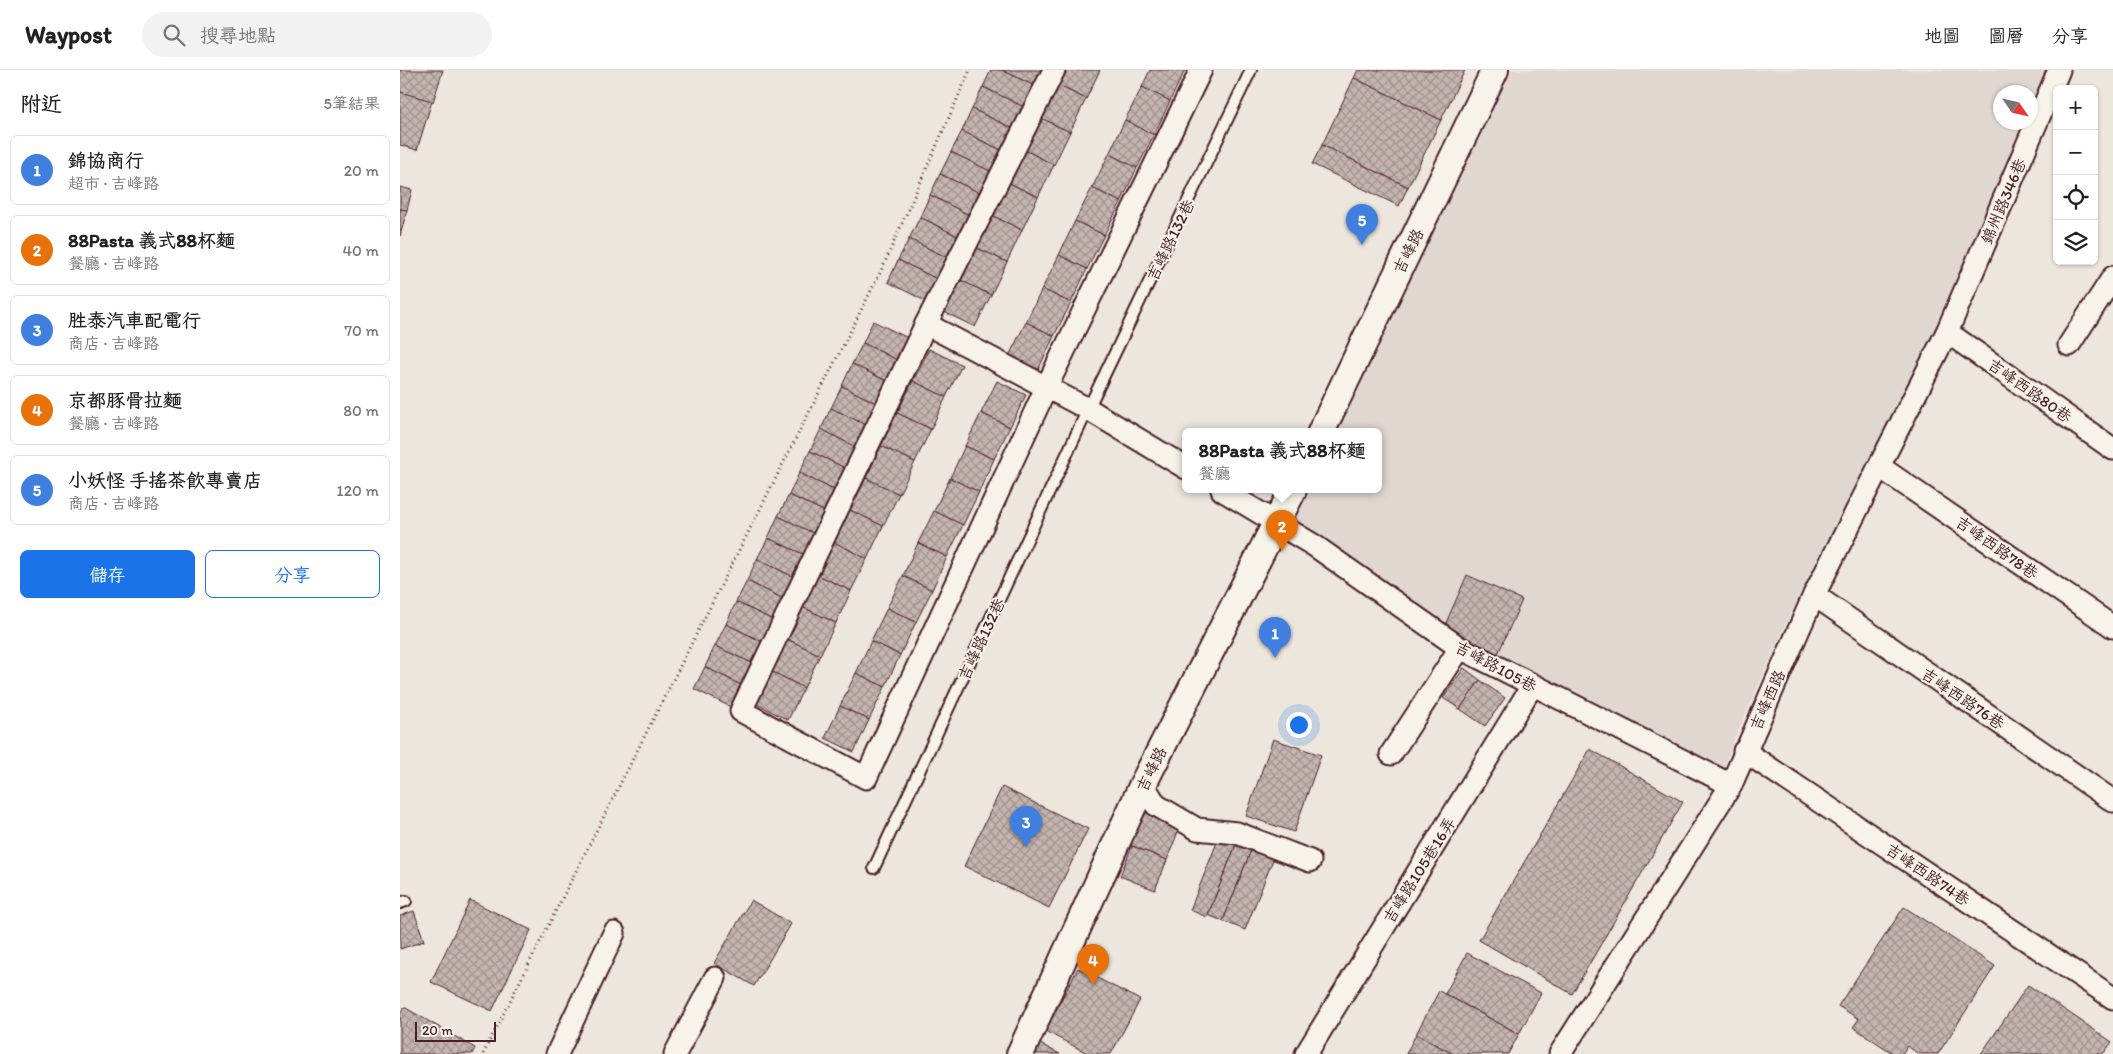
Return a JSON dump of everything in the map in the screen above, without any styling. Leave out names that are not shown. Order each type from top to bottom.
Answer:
[{"type":"street","points":[[1054,70],[926,324],[741,711],[866,778],[1046,388],[1201,70]]},
{"type":"street","name":"吉峰路","points":[[1322,428],[1495,70]]},
{"type":"street","name":"錦州路346巷","points":[[1947,332],[2058,70]]},
{"type":"street","points":[[2069,345],[2113,277]]},
{"type":"street","points":[[926,324],[1088,409],[1182,466]]},
{"type":"street","name":"吉峰西路80巷","points":[[1947,332],[2113,449]]},
{"type":"street","name":"吉峰西路","points":[[1560,1054],[1731,785],[1744,751],[1814,595],[1947,332]]},
{"type":"street","name":"吉峰西路78巷","points":[[1880,467],[2113,627]]},
{"type":"street","points":[[1227,493],[1277,523]]},
{"type":"street","name":"吉峰路","points":[[1020,1054],[1143,784],[1292,493]]},
{"type":"street","name":"吉峰路105巷","points":[[1277,523],[1315,546],[1460,648],[1731,785]]},
{"type":"street","name":"吉峰西路76巷","points":[[1814,595],[2113,801]]},
{"type":"street","points":[[1391,754],[1460,648]]},
{"type":"street","name":"吉峰路105巷16弄","points":[[1306,1054],[1532,686]]},
{"type":"street","name":"吉峰西路74巷","points":[[1744,751],[2113,998]]},
{"type":"street","points":[[1143,784],[1156,805],[1196,829],[1236,832],[1310,862]]},
{"type":"street","points":[[557,1054],[614,932]]},
{"type":"street","points":[[675,1054],[715,978]]},
{"type":"lane","name":"吉峰路132巷","points":[[874,868],[1088,409],[1251,70]]},
{"type":"path","points":[[483,1054],[882,271],[970,70]]},
{"type":"shaded area","points":[[1512,70],[2046,70],[2038,89],[2038,85],[1993,85],[1993,130],[2021,130],[1938,328],[1802,588],[1732,744],[1722,771],[1532,686],[1291,521],[1305,493],[1382,493],[1382,428],[1337,428]]},
{"type":"building","points":[[400,70],[443,70],[433,102],[400,92]]},
{"type":"building","points":[[991,70],[1002,70],[1035,86],[1024,107],[983,87]]},
{"type":"building","points":[[1002,70],[1042,70],[1035,86]]},
{"type":"building","points":[[1059,70],[1100,70],[1086,99],[1053,83]]},
{"type":"building","points":[[1150,70],[1185,70],[1170,101],[1142,87]]},
{"type":"building","points":[[1358,70],[1465,70],[1441,120],[1354,78]]},
{"type":"building","points":[[1354,78],[1441,120],[1408,187],[1322,145]]},
{"type":"building","points":[[1053,83],[1086,99],[1070,132],[1037,116]]},
{"type":"building","points":[[983,87],[1024,107],[1014,129],[972,109]]},
{"type":"building","points":[[1142,87],[1170,101],[1154,135],[1125,120]]},
{"type":"building","points":[[400,92],[432,101],[417,150],[400,145]]},
{"type":"building","points":[[972,109],[1014,129],[1003,151],[962,131]]},
{"type":"building","points":[[1037,116],[1070,132],[1054,165],[1021,148]]},
{"type":"building","points":[[1125,120],[1154,135],[1137,168],[1109,154]]},
{"type":"building","points":[[962,131],[1003,151],[992,172],[951,152]]},
{"type":"building","points":[[1322,145],[1408,187],[1399,206],[1312,164]]},
{"type":"building","points":[[1021,148],[1054,165],[1038,197],[1005,181]]},
{"type":"building","points":[[951,152],[992,172],[982,194],[940,174]]},
{"type":"building","points":[[1109,154],[1137,168],[1121,202],[1092,188]]},
{"type":"building","points":[[940,174],[982,194],[971,216],[930,195]]},
{"type":"building","points":[[1005,181],[1038,197],[1022,230],[989,214]]},
{"type":"building","points":[[400,187],[412,190],[407,210],[400,209]]},
{"type":"building","points":[[1092,188],[1121,202],[1104,235],[1075,221]]},
{"type":"building","points":[[930,195],[971,216],[961,238],[920,217]]},
{"type":"building","points":[[400,209],[407,210],[400,236]]},
{"type":"building","points":[[989,214],[1022,230],[1007,262],[973,246]]},
{"type":"building","points":[[920,217],[961,238],[950,259],[909,239]]},
{"type":"building","points":[[1075,221],[1104,235],[1087,269],[1059,255]]},
{"type":"building","points":[[909,239],[950,259],[939,280],[898,260]]},
{"type":"building","points":[[973,246],[1007,262],[991,295],[958,279]]},
{"type":"building","points":[[1059,255],[1087,269],[1071,303],[1042,289]]},
{"type":"building","points":[[898,260],[939,280],[929,303],[888,282]]},
{"type":"building","points":[[958,279],[991,295],[975,327],[942,311]]},
{"type":"building","points":[[1042,289],[1071,303],[1054,336],[1026,322]]},
{"type":"building","points":[[873,321],[912,340],[901,362],[863,343]]},
{"type":"building","points":[[1026,322],[1054,336],[1038,370],[1009,356]]},
{"type":"building","points":[[863,343],[901,362],[891,383],[852,364]]},
{"type":"building","points":[[929,349],[962,365],[946,397],[913,381]]},
{"type":"building","points":[[852,364],[891,383],[880,405],[842,386]]},
{"type":"building","points":[[913,381],[946,397],[931,429],[897,413]]},
{"type":"building","points":[[997,381],[1026,395],[1010,427],[981,413]]},
{"type":"building","points":[[842,386],[880,405],[870,427],[831,408]]},
{"type":"building","points":[[831,408],[870,427],[859,449],[821,429]]},
{"type":"building","points":[[897,413],[931,429],[915,462],[881,446]]},
{"type":"building","points":[[981,413],[1010,427],[994,459],[965,446]]},
{"type":"building","points":[[821,429],[859,449],[849,470],[810,451]]},
{"type":"building","points":[[881,446],[915,462],[899,494],[866,478]]},
{"type":"building","points":[[965,446],[994,459],[979,492],[950,478]]},
{"type":"building","points":[[810,451],[849,470],[838,492],[799,473]]},
{"type":"building","points":[[799,473],[838,492],[828,513],[789,495]]},
{"type":"building","points":[[866,478],[899,494],[883,526],[850,510]]},
{"type":"building","points":[[950,478],[979,492],[963,525],[934,511]]},
{"type":"building","points":[[789,495],[828,513],[817,535],[778,516]]},
{"type":"building","points":[[850,510],[883,526],[867,559],[834,542]]},
{"type":"building","points":[[934,511],[963,525],[947,557],[918,543]]},
{"type":"building","points":[[778,516],[817,535],[807,556],[768,538]]},
{"type":"building","points":[[768,538],[807,556],[796,578],[757,559]]},
{"type":"building","points":[[834,542],[867,559],[851,591],[818,575]]},
{"type":"building","points":[[918,543],[947,557],[932,590],[903,576]]},
{"type":"building","points":[[757,559],[796,578],[786,600],[747,581]]},
{"type":"building","points":[[818,575],[851,591],[836,623],[802,607]]},
{"type":"building","points":[[1467,575],[1522,600],[1497,656],[1442,632]]},
{"type":"building","points":[[903,576],[932,590],[916,622],[887,608]]},
{"type":"building","points":[[747,581],[786,600],[775,621],[736,602]]},
{"type":"building","points":[[736,602],[775,621],[765,643],[726,624]]},
{"type":"building","points":[[802,607],[836,623],[820,655],[787,639]]},
{"type":"building","points":[[887,608],[916,622],[900,655],[871,641]]},
{"type":"building","points":[[726,624],[765,643],[754,664],[715,646]]},
{"type":"building","points":[[787,639],[820,655],[804,688],[771,671]]},
{"type":"building","points":[[871,641],[900,655],[885,687],[856,673]]},
{"type":"building","points":[[715,646],[754,664],[743,686],[705,667]]},
{"type":"building","points":[[705,667],[743,686],[733,708],[694,689]]},
{"type":"building","points":[[1464,668],[1480,680],[1460,709],[1443,698]]},
{"type":"building","points":[[771,671],[804,688],[788,720],[755,703]]},
{"type":"building","points":[[856,673],[885,687],[869,720],[840,706]]},
{"type":"building","points":[[1480,680],[1505,698],[1485,726],[1460,709]]},
{"type":"building","points":[[840,706],[869,720],[854,752],[825,738]]},
{"type":"building","points":[[1273,739],[1321,755],[1294,832],[1246,816]]},
{"type":"building","points":[[1590,749],[1683,802],[1572,994],[1479,940]]},
{"type":"building","points":[[1002,787],[1088,829],[1049,908],[964,866]]},
{"type":"building","points":[[1144,809],[1181,824],[1167,860],[1130,845]]},
{"type":"building","points":[[1220,835],[1237,842],[1207,917],[1190,910]]},
{"type":"building","points":[[1237,842],[1252,848],[1223,921],[1208,915]]},
{"type":"building","points":[[1132,846],[1167,860],[1155,890],[1120,876]]},
{"type":"building","points":[[1252,848],[1274,857],[1245,930],[1223,921]]},
{"type":"building","points":[[470,900],[531,930],[492,1011],[431,982]]},
{"type":"building","points":[[751,900],[791,924],[754,986],[714,963]]},
{"type":"building","points":[[1904,907],[1995,966],[1938,1054],[1919,1054],[1907,1046],[1902,1054],[1894,1054],[1853,1027],[1859,1019],[1838,1006]]},
{"type":"building","points":[[414,911],[424,941],[400,949],[400,916]]},
{"type":"building","points":[[1467,953],[1541,993],[1519,1034],[1445,994]]},
{"type":"building","points":[[1078,968],[1140,1000],[1111,1054],[1089,1054],[1045,1031]]},
{"type":"building","points":[[2028,985],[2112,1042],[2103,1054],[1981,1054]]},
{"type":"building","points":[[1439,991],[1519,1034],[1508,1054],[1453,1054],[1416,1034]]},
{"type":"building","points":[[404,1007],[475,1048],[472,1054],[400,1054],[400,1014]]},
{"type":"building","points":[[1416,1034],[1453,1054],[1406,1054]]},
{"type":"building","points":[[1038,1043],[1060,1054],[1032,1054]]},
{"type":"place","name":"小妖怪 手搖茶飲專賣店","points":[[1362,245]]},
{"type":"place","name":"88Pasta 義式88杯麵","points":[[1282,551]]},
{"type":"place","name":"錦協商行","points":[[1275,658]]},
{"type":"place","name":"胜泰汽車配電行","points":[[1026,847]]},
{"type":"place","name":"京都豚骨拉麵","points":[[1093,985]]}]
